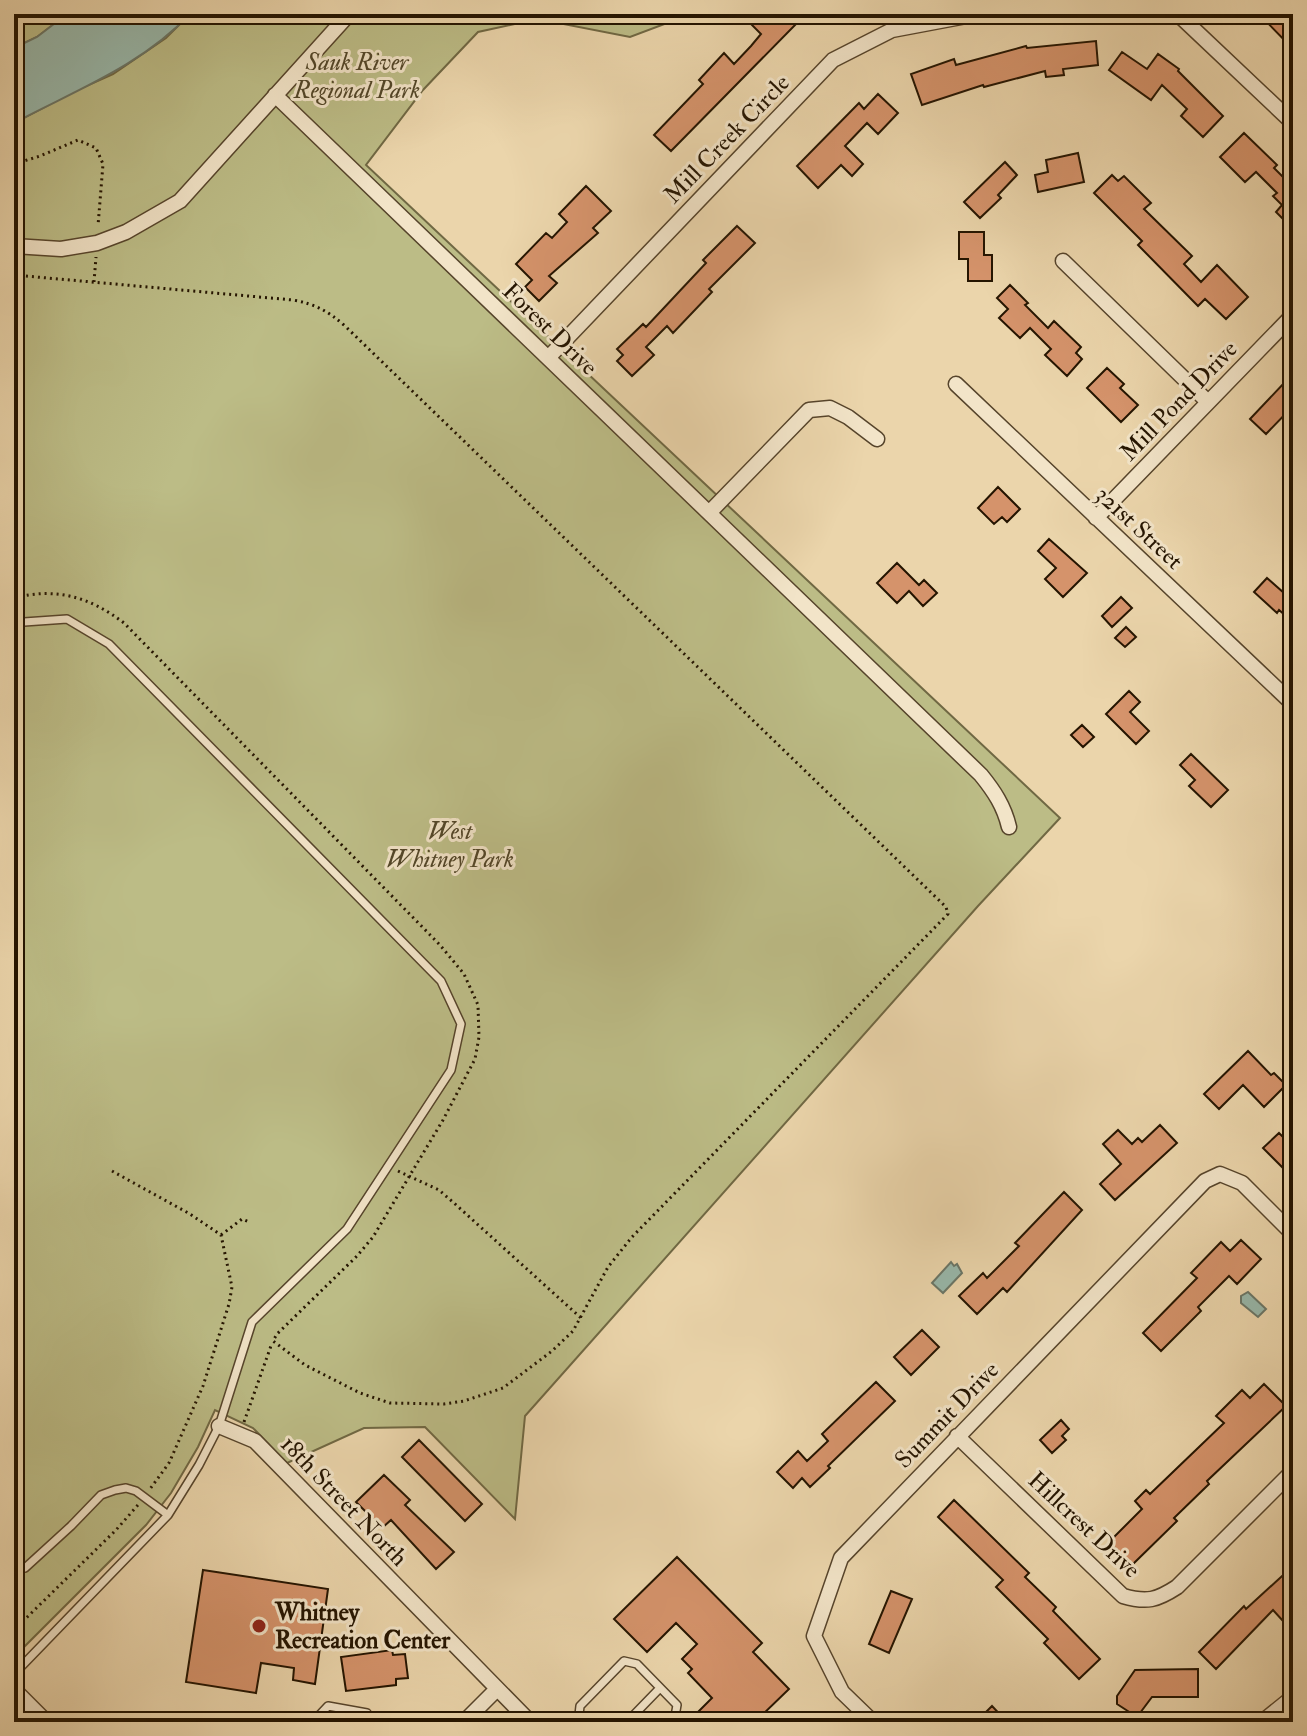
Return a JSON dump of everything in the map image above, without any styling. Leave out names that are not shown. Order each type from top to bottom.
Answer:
[{"type":"street","points":[[14,246],[61,249],[97,243],[126,232],[180,201],[349,14]]},
{"type":"street","name":"Mill Creek Circle","points":[[548,358],[833,60],[892,30],[977,14]]},
{"type":"street","points":[[1174,14],[1182,18],[1293,123]]},
{"type":"street","name":"Forest Drive","points":[[275,95],[981,775],[995,791],[1009,827]]},
{"type":"street","points":[[1063,261],[1208,402]]},
{"type":"street","name":"Mill Pond Drive","points":[[1096,518],[1293,315]]},
{"type":"street","name":"321st Street","points":[[956,384],[1293,704]]},
{"type":"street","points":[[709,513],[809,410],[830,408],[877,439]]},
{"type":"street","name":"Summit Drive","points":[[873,1722],[842,1692],[814,1636],[841,1558],[1205,1181],[1220,1174],[1242,1183],[1293,1234]]},
{"type":"street","name":"18th Street North","points":[[219,1426],[255,1441],[530,1722]]},
{"type":"street","name":"Hillcrest Drive","points":[[957,1436],[1123,1596],[1137,1600],[1159,1599],[1177,1587],[1293,1471]]},
{"type":"street","points":[[464,1722],[497,1689]]},
{"type":"street","points":[[14,1691],[45,1722]]},
{"type":"street","points":[[1262,1722],[1293,1697]]},
{"type":"lane","points":[[14,628],[24,622],[67,619],[109,644],[441,981],[461,1024],[451,1070],[347,1229],[252,1322],[219,1426],[168,1515],[14,1674]]},
{"type":"lane","points":[[25,1568],[101,1495],[126,1488],[168,1515]]},
{"type":"lane","points":[[572,1722],[579,1715],[580,1706],[624,1661],[637,1664],[677,1705],[674,1722]]},
{"type":"lane","points":[[627,1722],[660,1688]]},
{"type":"lane","points":[[313,1722],[328,1706],[367,1713]]},
{"type":"lane","points":[[579,1715],[586,1722]]},
{"type":"path","points":[[14,164],[78,140],[96,148],[103,164],[94,282]]},
{"type":"path","points":[[14,275],[293,300],[313,303],[325,309],[946,907],[948,914],[632,1237],[608,1267],[573,1331],[503,1388],[444,1404],[390,1403],[360,1393],[305,1365],[273,1341]]},
{"type":"path","points":[[14,598],[53,592],[79,597],[124,623],[429,935],[464,974],[478,1005],[479,1037],[475,1059],[409,1178],[373,1237],[273,1341],[244,1422]]},
{"type":"path","points":[[14,1630],[116,1530],[169,1463],[203,1386],[229,1304],[232,1287],[221,1235],[190,1214],[112,1171]]},
{"type":"path","points":[[398,1171],[439,1190],[581,1318]]},
{"type":"path","points":[[221,1235],[242,1219],[249,1222]]},
{"type":"green space","points":[[14,14],[67,14],[37,37],[14,48]]},
{"type":"green space","name":"West Whitney Park","points":[[190,14],[691,14],[630,37],[538,19],[478,32],[423,90],[366,165],[1060,818],[978,906],[525,1416],[515,1519],[425,1427],[364,1428],[287,1463],[253,1428],[215,1410],[171,1493],[146,1525],[14,1657],[14,123],[113,74],[166,38]]},
{"type":"shaded area","points":[[67,14],[190,14],[129,63],[14,123],[14,48],[37,37]]},
{"type":"shaded area","points":[[951,1262],[954,1266],[957,1264],[962,1273],[943,1293],[932,1283]]},
{"type":"shaded area","points":[[1248,1292],[1266,1309],[1258,1317],[1241,1303],[1241,1296]]},
{"type":"building","points":[[758,14],[790,14],[798,22],[671,151],[654,135],[703,84],[699,80],[724,53],[734,64],[751,46],[761,34],[750,23]]},
{"type":"building","points":[[1259,14],[1293,14],[1293,49]]},
{"type":"building","points":[[1096,41],[1098,65],[1063,69],[1064,75],[1046,77],[1045,71],[983,85],[922,105],[911,74],[954,59],[956,65],[1026,46]]},
{"type":"building","points":[[1122,52],[1147,69],[1158,54],[1179,69],[1223,116],[1203,137],[1181,116],[1187,109],[1162,85],[1151,100],[1109,70]]},
{"type":"building","points":[[878,94],[898,113],[878,134],[867,123],[845,146],[863,164],[852,176],[841,165],[818,188],[797,166],[859,103],[864,109]]},
{"type":"building","points":[[1244,133],[1277,165],[1274,168],[1293,187],[1293,229],[1276,212],[1282,205],[1273,196],[1277,193],[1256,172],[1245,182],[1220,157]]},
{"type":"building","points":[[1078,153],[1084,182],[1038,192],[1035,175],[1048,172],[1046,160]]},
{"type":"building","points":[[1005,162],[1017,175],[998,195],[1001,198],[980,218],[964,202]]},
{"type":"building","points":[[1112,175],[1118,181],[1124,176],[1151,203],[1144,209],[1192,256],[1184,264],[1201,282],[1217,265],[1248,297],[1226,319],[1205,299],[1198,306],[1138,245],[1142,241],[1094,193]]},
{"type":"building","points":[[586,186],[611,211],[593,228],[598,233],[549,276],[557,283],[539,301],[525,287],[532,280],[516,264],[546,233],[552,238],[567,222],[559,214]]},
{"type":"building","points":[[737,226],[755,243],[709,289],[712,292],[673,333],[667,326],[646,347],[654,355],[632,376],[617,361],[623,355],[617,349],[643,324],[646,327],[706,263],[703,260]]},
{"type":"building","points":[[959,232],[984,232],[984,255],[992,255],[992,281],[968,281],[968,259],[959,259]]},
{"type":"building","points":[[1010,285],[1048,328],[1054,321],[1081,347],[1076,353],[1082,359],[1067,376],[1045,355],[1051,349],[1030,328],[1020,338],[999,318],[1008,309],[997,298]]},
{"type":"building","points":[[1107,368],[1124,384],[1120,388],[1138,405],[1121,422],[1087,388]]},
{"type":"building","points":[[1286,381],[1293,388],[1293,406],[1266,434],[1250,419]]},
{"type":"building","points":[[998,487],[1020,509],[1007,522],[1002,517],[994,524],[978,508]]},
{"type":"building","points":[[1049,539],[1087,573],[1063,597],[1045,579],[1056,568],[1038,551]]},
{"type":"building","points":[[897,563],[919,585],[924,580],[937,593],[923,606],[909,591],[897,603],[877,583]]},
{"type":"building","points":[[1267,578],[1293,601],[1293,622],[1279,610],[1277,613],[1254,592]]},
{"type":"building","points":[[1121,597],[1132,608],[1112,627],[1102,616]]},
{"type":"building","points":[[1126,627],[1136,637],[1125,647],[1115,638]]},
{"type":"building","points":[[1129,691],[1140,702],[1130,712],[1149,731],[1136,744],[1106,714]]},
{"type":"building","points":[[1082,725],[1094,737],[1083,747],[1071,735]]},
{"type":"building","points":[[1191,754],[1228,790],[1211,807],[1189,786],[1195,780],[1180,765]]},
{"type":"building","points":[[1248,1051],[1271,1075],[1274,1073],[1286,1085],[1264,1107],[1243,1085],[1219,1109],[1204,1094]]},
{"type":"building","points":[[1160,1125],[1177,1143],[1115,1200],[1100,1184],[1121,1164],[1103,1144],[1118,1130],[1132,1144],[1138,1138],[1142,1142]]},
{"type":"building","points":[[1279,1133],[1293,1147],[1293,1178],[1263,1148]]},
{"type":"building","points":[[1064,1192],[1082,1210],[1007,1292],[1003,1288],[977,1314],[959,1296],[983,1273],[987,1278],[1019,1246],[1015,1243]]},
{"type":"building","points":[[1241,1240],[1261,1259],[1237,1284],[1229,1276],[1198,1307],[1201,1311],[1161,1351],[1143,1333],[1197,1278],[1191,1273],[1221,1242],[1230,1251]]},
{"type":"building","points":[[922,1330],[939,1347],[911,1375],[894,1357]]},
{"type":"building","points":[[876,1382],[895,1401],[810,1487],[802,1478],[793,1488],[777,1472],[798,1451],[807,1461],[828,1441],[822,1434]]},
{"type":"building","points":[[1264,1384],[1286,1406],[1207,1481],[1209,1484],[1174,1518],[1177,1521],[1132,1565],[1109,1542],[1142,1509],[1135,1501],[1146,1490],[1150,1494],[1224,1423],[1216,1416],[1242,1390],[1250,1398]]},
{"type":"building","points":[[1061,1420],[1069,1429],[1062,1436],[1066,1440],[1052,1453],[1040,1440]]},
{"type":"building","points":[[419,1440],[482,1504],[465,1521],[402,1457]]},
{"type":"building","points":[[384,1475],[410,1500],[405,1505],[454,1552],[436,1569],[391,1520],[382,1528],[356,1502]]},
{"type":"building","points":[[954,1500],[1029,1573],[1025,1577],[1056,1607],[1053,1611],[1100,1659],[1079,1679],[1044,1643],[1048,1639],[996,1587],[1003,1580],[938,1517]]},
{"type":"building","points":[[677,1557],[762,1643],[753,1652],[789,1689],[755,1722],[688,1722],[712,1698],[688,1673],[692,1669],[682,1659],[697,1644],[676,1623],[647,1652],[614,1619]]},
{"type":"building","points":[[1293,1566],[1293,1632],[1273,1610],[1216,1669],[1199,1652],[1244,1606],[1246,1609]]},
{"type":"building","name":"Whitney Recreation Center","points":[[203,1570],[328,1589],[315,1684],[293,1680],[294,1668],[261,1663],[256,1693],[186,1682]]},
{"type":"building","points":[[891,1591],[912,1599],[889,1653],[869,1644]]},
{"type":"building","points":[[392,1650],[393,1655],[405,1654],[408,1678],[396,1679],[396,1685],[346,1691],[341,1657]]},
{"type":"building","points":[[1198,1669],[1198,1697],[1152,1697],[1137,1717],[1117,1704],[1117,1696],[1135,1670]]},
{"type":"building","points":[[992,1706],[1007,1722],[976,1722]]},
{"type":"place","name":"Whitney Recreation Center","points":[[259,1626]]},
{"type":"park label","name":"Sauk River Regional Park","points":[[357,76]]}]
